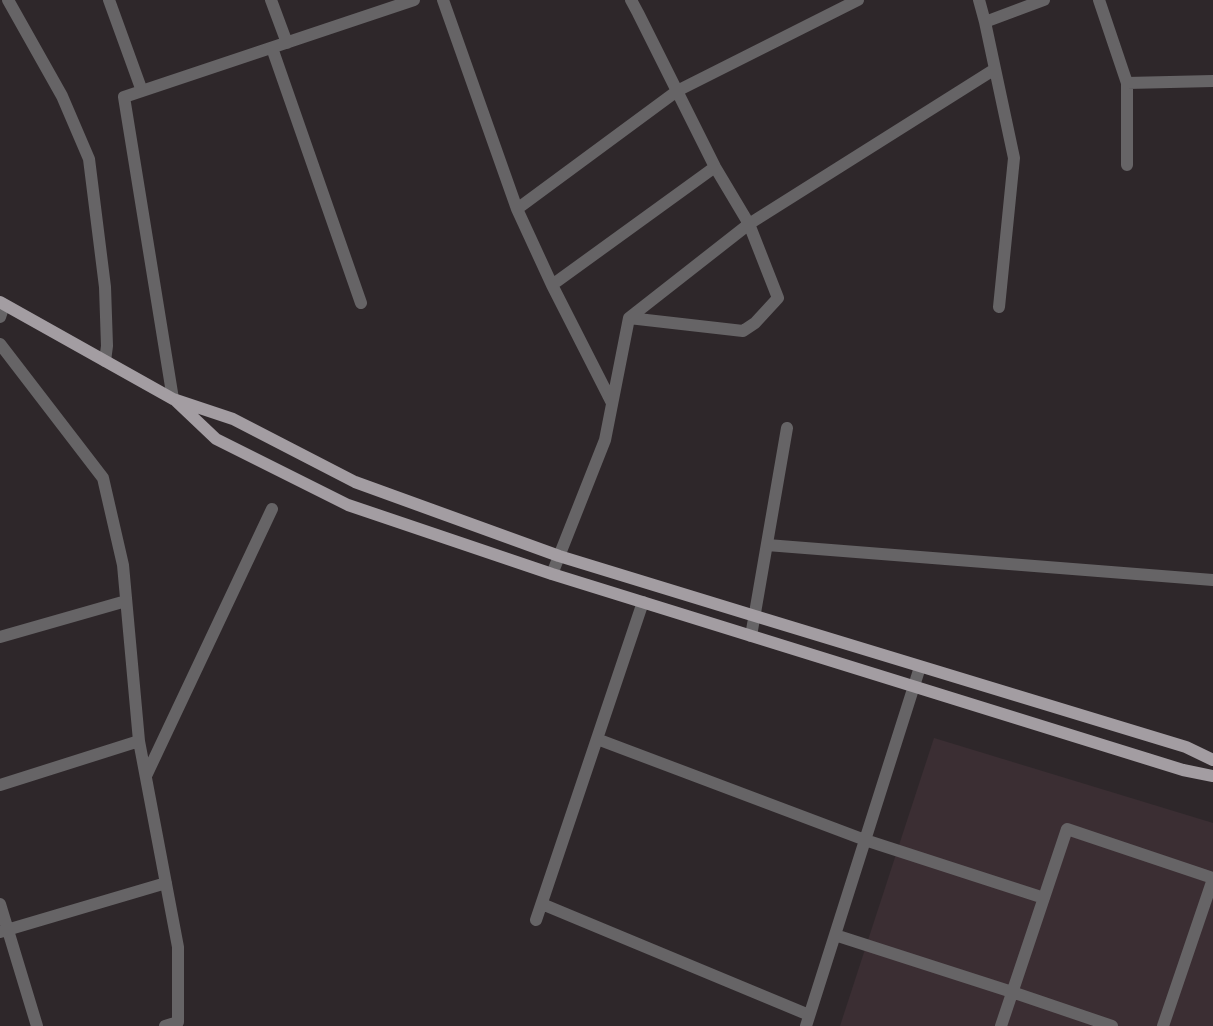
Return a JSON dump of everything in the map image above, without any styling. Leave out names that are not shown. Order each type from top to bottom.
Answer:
[{"type":"main road","points":[[1,307],[173,399],[233,419],[354,482],[559,556],[1186,747],[1213,760]]},
{"type":"main road","points":[[173,399],[216,439],[348,505],[552,574],[1183,770],[1213,776]]},
{"type":"street","points":[[8,0],[62,96],[89,159],[105,287],[107,346],[105,361]]},
{"type":"street","points":[[109,0],[142,91]]},
{"type":"street","points":[[271,0],[286,43]]},
{"type":"street","points":[[173,399],[124,97],[414,0]]},
{"type":"street","points":[[443,0],[517,209],[552,285],[612,403]]},
{"type":"street","points":[[629,318],[743,331],[755,323],[778,298],[749,224],[715,167],[630,0]]},
{"type":"street","points":[[517,209],[677,91],[856,0]]},
{"type":"street","points":[[980,0],[1014,158],[999,307]]},
{"type":"street","points":[[985,22],[1044,0]]},
{"type":"street","points":[[1099,0],[1126,83],[1127,165]]},
{"type":"street","points":[[272,48],[361,303]]},
{"type":"street","points":[[552,574],[604,440],[629,318],[749,224],[995,69]]},
{"type":"street","points":[[1126,83],[1213,81]]},
{"type":"street","points":[[552,285],[715,167]]},
{"type":"street","points":[[0,344],[102,478],[122,565],[139,740],[178,947],[178,1022],[165,1026]]},
{"type":"street","points":[[751,636],[787,428]]},
{"type":"street","points":[[146,776],[272,509]]},
{"type":"street","points":[[767,545],[1213,580]]},
{"type":"street","points":[[0,637],[126,601]]},
{"type":"street","points":[[536,920],[643,602]]},
{"type":"street","points":[[542,904],[807,1021],[920,666]]},
{"type":"street","points":[[597,739],[865,840],[1044,898]]},
{"type":"street","points":[[0,786],[139,740]]},
{"type":"street","points":[[1001,1026],[1068,829],[1213,878],[1163,1026]]},
{"type":"street","points":[[4,931],[166,883]]},
{"type":"street","points":[[0,904],[4,931],[37,1026]]},
{"type":"street","points":[[835,935],[1112,1026]]},
{"type":"shaded area","points":[[934,738],[1213,823],[1213,1026],[840,1026]]}]
